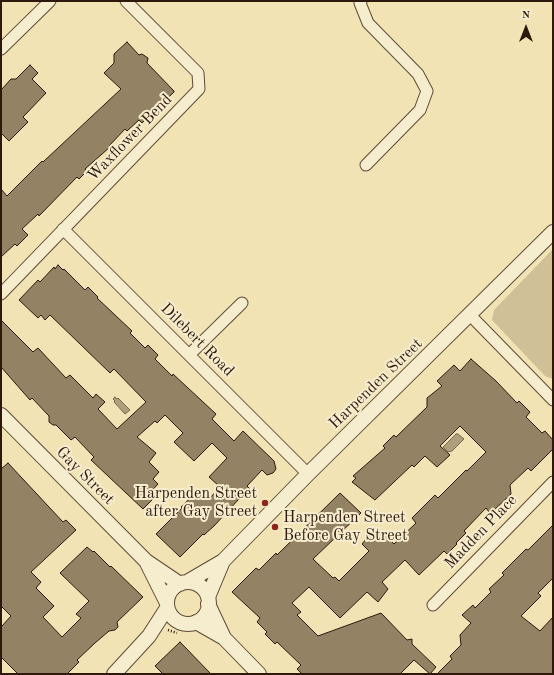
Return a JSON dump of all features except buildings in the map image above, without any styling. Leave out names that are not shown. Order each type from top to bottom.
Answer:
[{"type":"street","points":[[1,50],[50,1]]},
{"type":"street","name":"Waxflower Bend","points":[[1,294],[199,89],[198,73],[126,1]]},
{"type":"street","points":[[361,1],[360,3],[368,23],[418,74],[427,91],[420,110],[366,165]]},
{"type":"street","name":"Dilebert Road","points":[[63,229],[308,474]]},
{"type":"street","name":"Harpenden Street","points":[[114,674],[149,636],[167,605],[170,591],[223,561],[308,474],[553,232]]},
{"type":"street","points":[[189,355],[242,303]]},
{"type":"street","points":[[470,315],[553,400]]},
{"type":"street","name":"Gay Street","points":[[1,415],[146,561],[183,583]]},
{"type":"street","name":"Madden Place","points":[[432,605],[553,482]]},
{"type":"street","name":"Gay Street","points":[[146,561],[167,605]]},
{"type":"street","name":"Harpenden Street","points":[[196,622],[205,615],[208,601],[223,561]]},
{"type":"street","points":[[183,583],[194,583],[205,591],[224,638]]},
{"type":"street","points":[[167,605],[172,618],[183,624],[196,622],[224,638],[260,674]]},
{"type":"street","name":"Harpenden Street","points":[[149,636],[166,629],[177,621]]},
{"type":"shaded area","points":[[553,249],[553,379],[545,376],[492,320],[494,310]]},
{"type":"shaded area","points":[[115,397],[117,399],[118,398],[130,410],[125,414],[114,402],[115,401],[113,399]]},
{"type":"shaded area","points":[[456,434],[464,439],[452,451],[448,452],[443,447]]},
{"type":"place","name":"Harpenden Street after Gay Street","points":[[265,503]]},
{"type":"place","name":"Harpenden Street Before Gay Street","points":[[275,527]]}]
